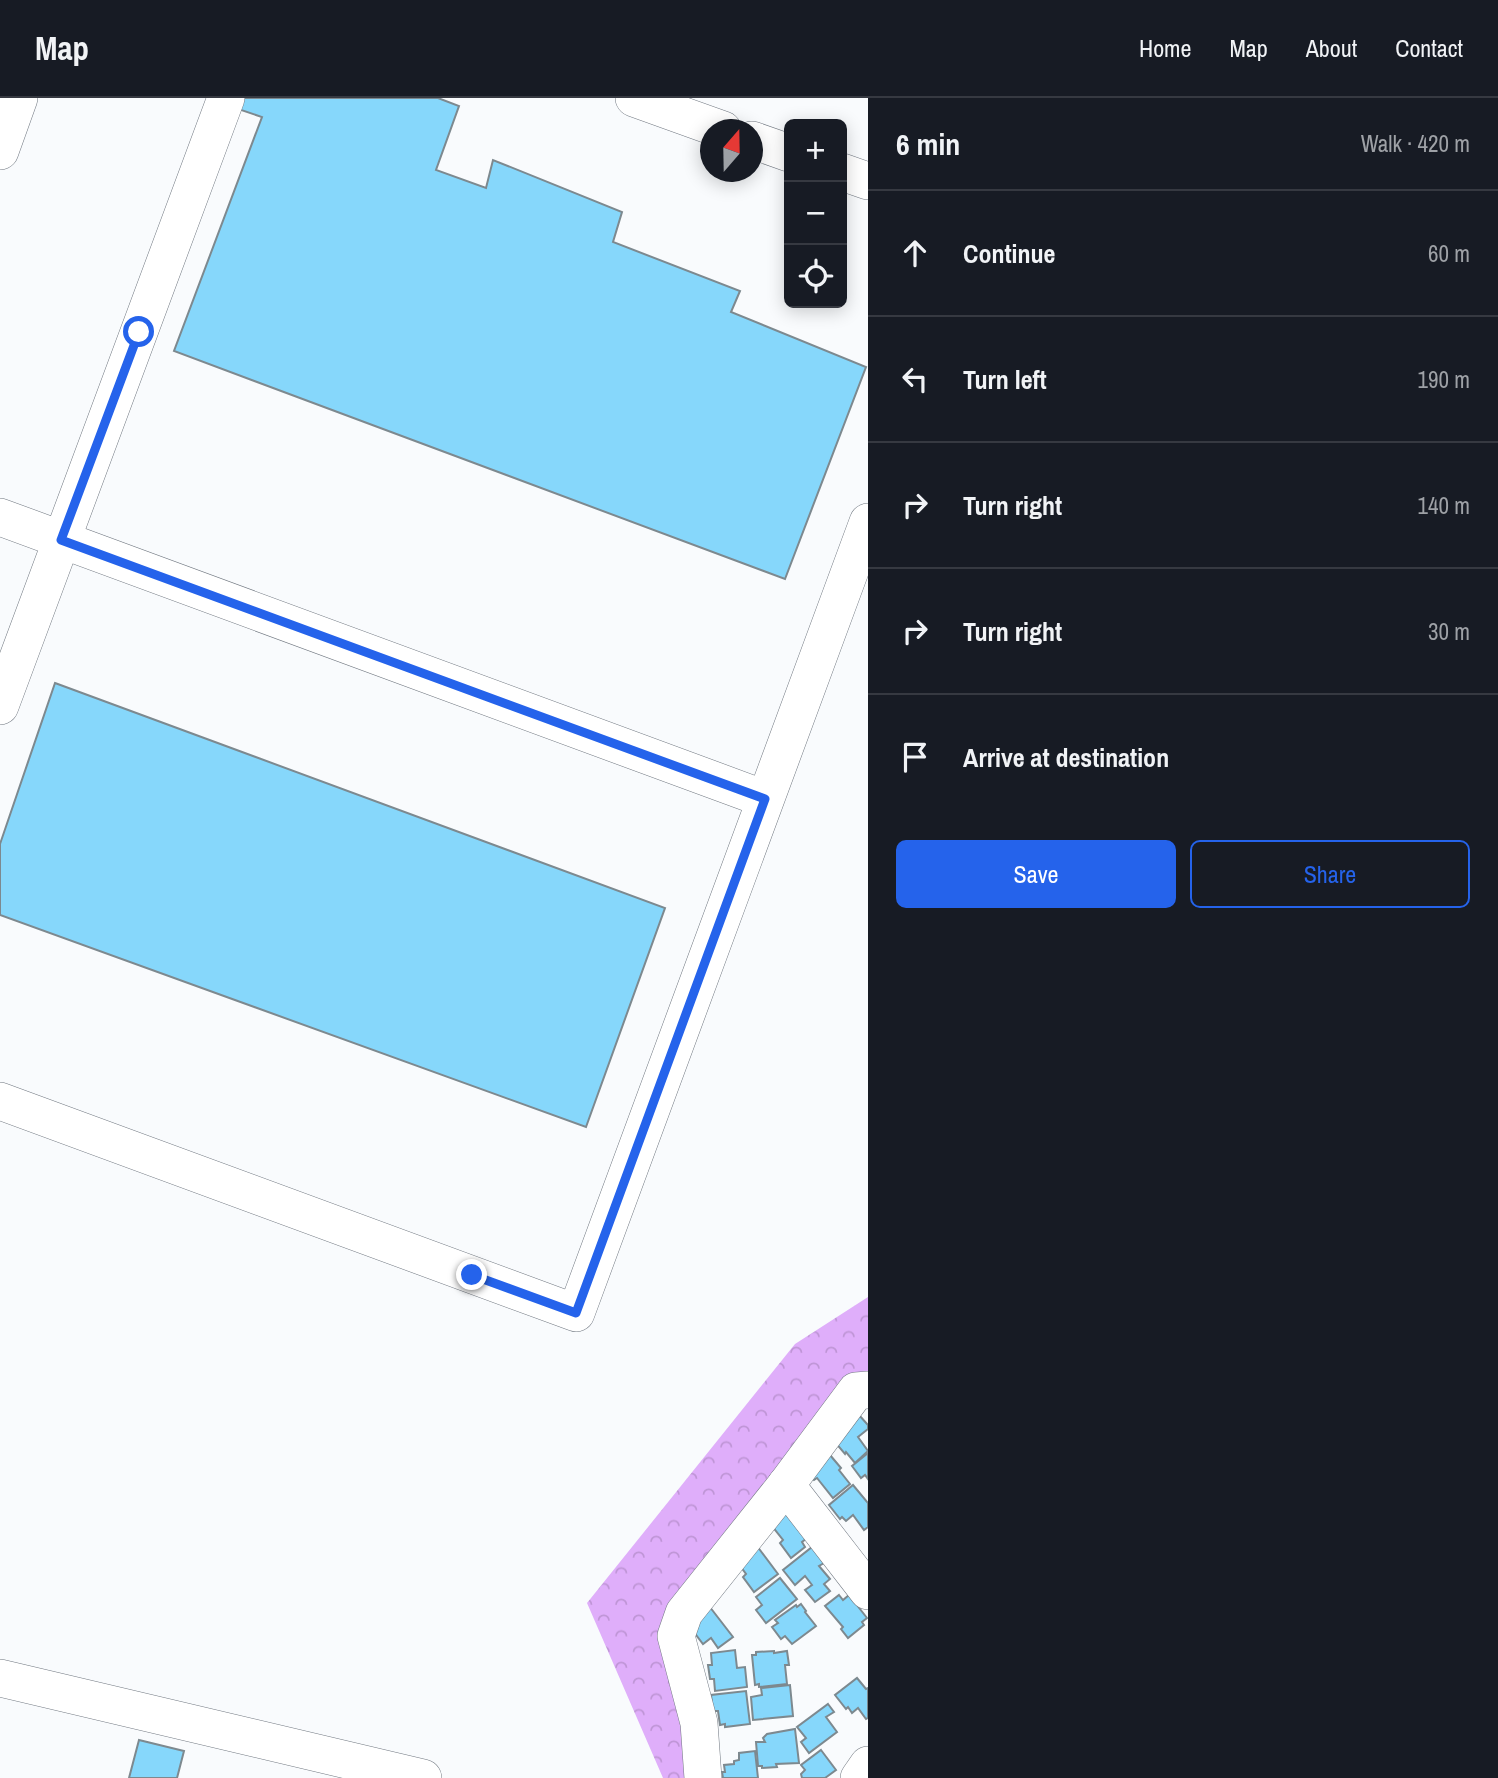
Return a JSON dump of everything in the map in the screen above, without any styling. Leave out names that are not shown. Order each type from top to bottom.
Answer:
[{"type":"street","points":[[0,151],[19,98]]},
{"type":"street","points":[[0,706],[226,98]]},
{"type":"street","points":[[634,98],[700,122]]},
{"type":"street","points":[[763,144],[784,151]]},
{"type":"street","points":[[847,174],[868,181]]},
{"type":"street","points":[[0,517],[765,799]]},
{"type":"street","points":[[0,1101],[576,1313],[868,522]]},
{"type":"street","points":[[703,1778],[699,1723],[676,1636],[684,1613],[786,1485],[856,1391],[868,1390]]},
{"type":"street","points":[[786,1485],[868,1591]]},
{"type":"street","points":[[0,1678],[423,1778]]},
{"type":"street","points":[[859,1778],[868,1765]]},
{"type":"green space","points":[[868,1297],[868,1390],[684,1613],[703,1778],[663,1778],[587,1603],[795,1344]]},
{"type":"building","points":[[242,98],[438,98],[459,106],[436,170],[486,188],[493,160],[622,212],[613,242],[740,291],[731,312],[866,367],[785,579],[174,351],[262,117],[238,109]]},
{"type":"building","points":[[55,683],[665,908],[586,1127],[0,915],[0,844]]},
{"type":"building","points":[[859,1415],[868,1425],[868,1429],[858,1437],[868,1451],[855,1463],[829,1435]]},
{"type":"building","points":[[868,1453],[868,1479],[865,1475],[861,1478],[852,1466]]},
{"type":"building","points":[[830,1455],[850,1484],[833,1498],[817,1478],[814,1480],[807,1472]]},
{"type":"building","points":[[853,1485],[868,1503],[868,1527],[864,1530],[853,1515],[846,1521],[842,1517],[840,1519],[829,1505]]},
{"type":"building","points":[[783,1510],[807,1538],[802,1542],[805,1547],[791,1558],[780,1543],[783,1540],[768,1521]]},
{"type":"building","points":[[754,1542],[778,1574],[754,1592],[743,1577],[746,1574],[738,1563]]},
{"type":"building","points":[[812,1547],[824,1563],[819,1566],[830,1579],[824,1584],[830,1591],[815,1602],[805,1590],[812,1585],[805,1576],[795,1585],[783,1570]]},
{"type":"building","points":[[780,1578],[797,1599],[766,1623],[756,1610],[762,1605],[756,1597]]},
{"type":"building","points":[[839,1595],[843,1600],[849,1595],[867,1618],[862,1622],[864,1625],[848,1638],[841,1629],[843,1627],[825,1606]]},
{"type":"building","points":[[706,1602],[733,1637],[718,1648],[711,1638],[703,1644],[690,1627]]},
{"type":"building","points":[[801,1604],[816,1626],[792,1644],[785,1636],[781,1639],[772,1627],[778,1623],[775,1620]]},
{"type":"building","points":[[735,1650],[737,1668],[745,1667],[747,1687],[715,1691],[714,1679],[710,1679],[708,1665],[712,1665],[711,1653]]},
{"type":"building","points":[[787,1651],[787,1684],[759,1687],[759,1684],[755,1685],[752,1655],[756,1655],[756,1652]]},
{"type":"building","points":[[857,1678],[868,1688],[866,1719],[858,1708],[852,1713],[848,1707],[846,1709],[835,1695]]},
{"type":"building","points":[[790,1685],[793,1716],[753,1720],[751,1697],[762,1695],[761,1688]]},
{"type":"building","points":[[746,1691],[750,1724],[725,1727],[725,1724],[720,1725],[718,1711],[713,1711],[711,1695]]},
{"type":"building","points":[[828,1704],[834,1712],[826,1717],[837,1732],[809,1753],[801,1742],[806,1738],[797,1727]]},
{"type":"building","points":[[795,1729],[799,1763],[776,1764],[777,1767],[758,1766],[756,1742],[765,1742],[763,1738],[767,1734]]},
{"type":"building","points":[[139,1740],[184,1751],[177,1778],[129,1778]]},
{"type":"building","points":[[821,1750],[836,1770],[825,1778],[802,1778],[801,1774],[805,1770],[801,1765]]},
{"type":"building","points":[[755,1751],[758,1778],[723,1778],[724,1765],[734,1764],[734,1761],[739,1760],[739,1753]]},
{"type":"route","points":[[139,332],[61,540],[765,799],[576,1313],[472,1275]]}]
